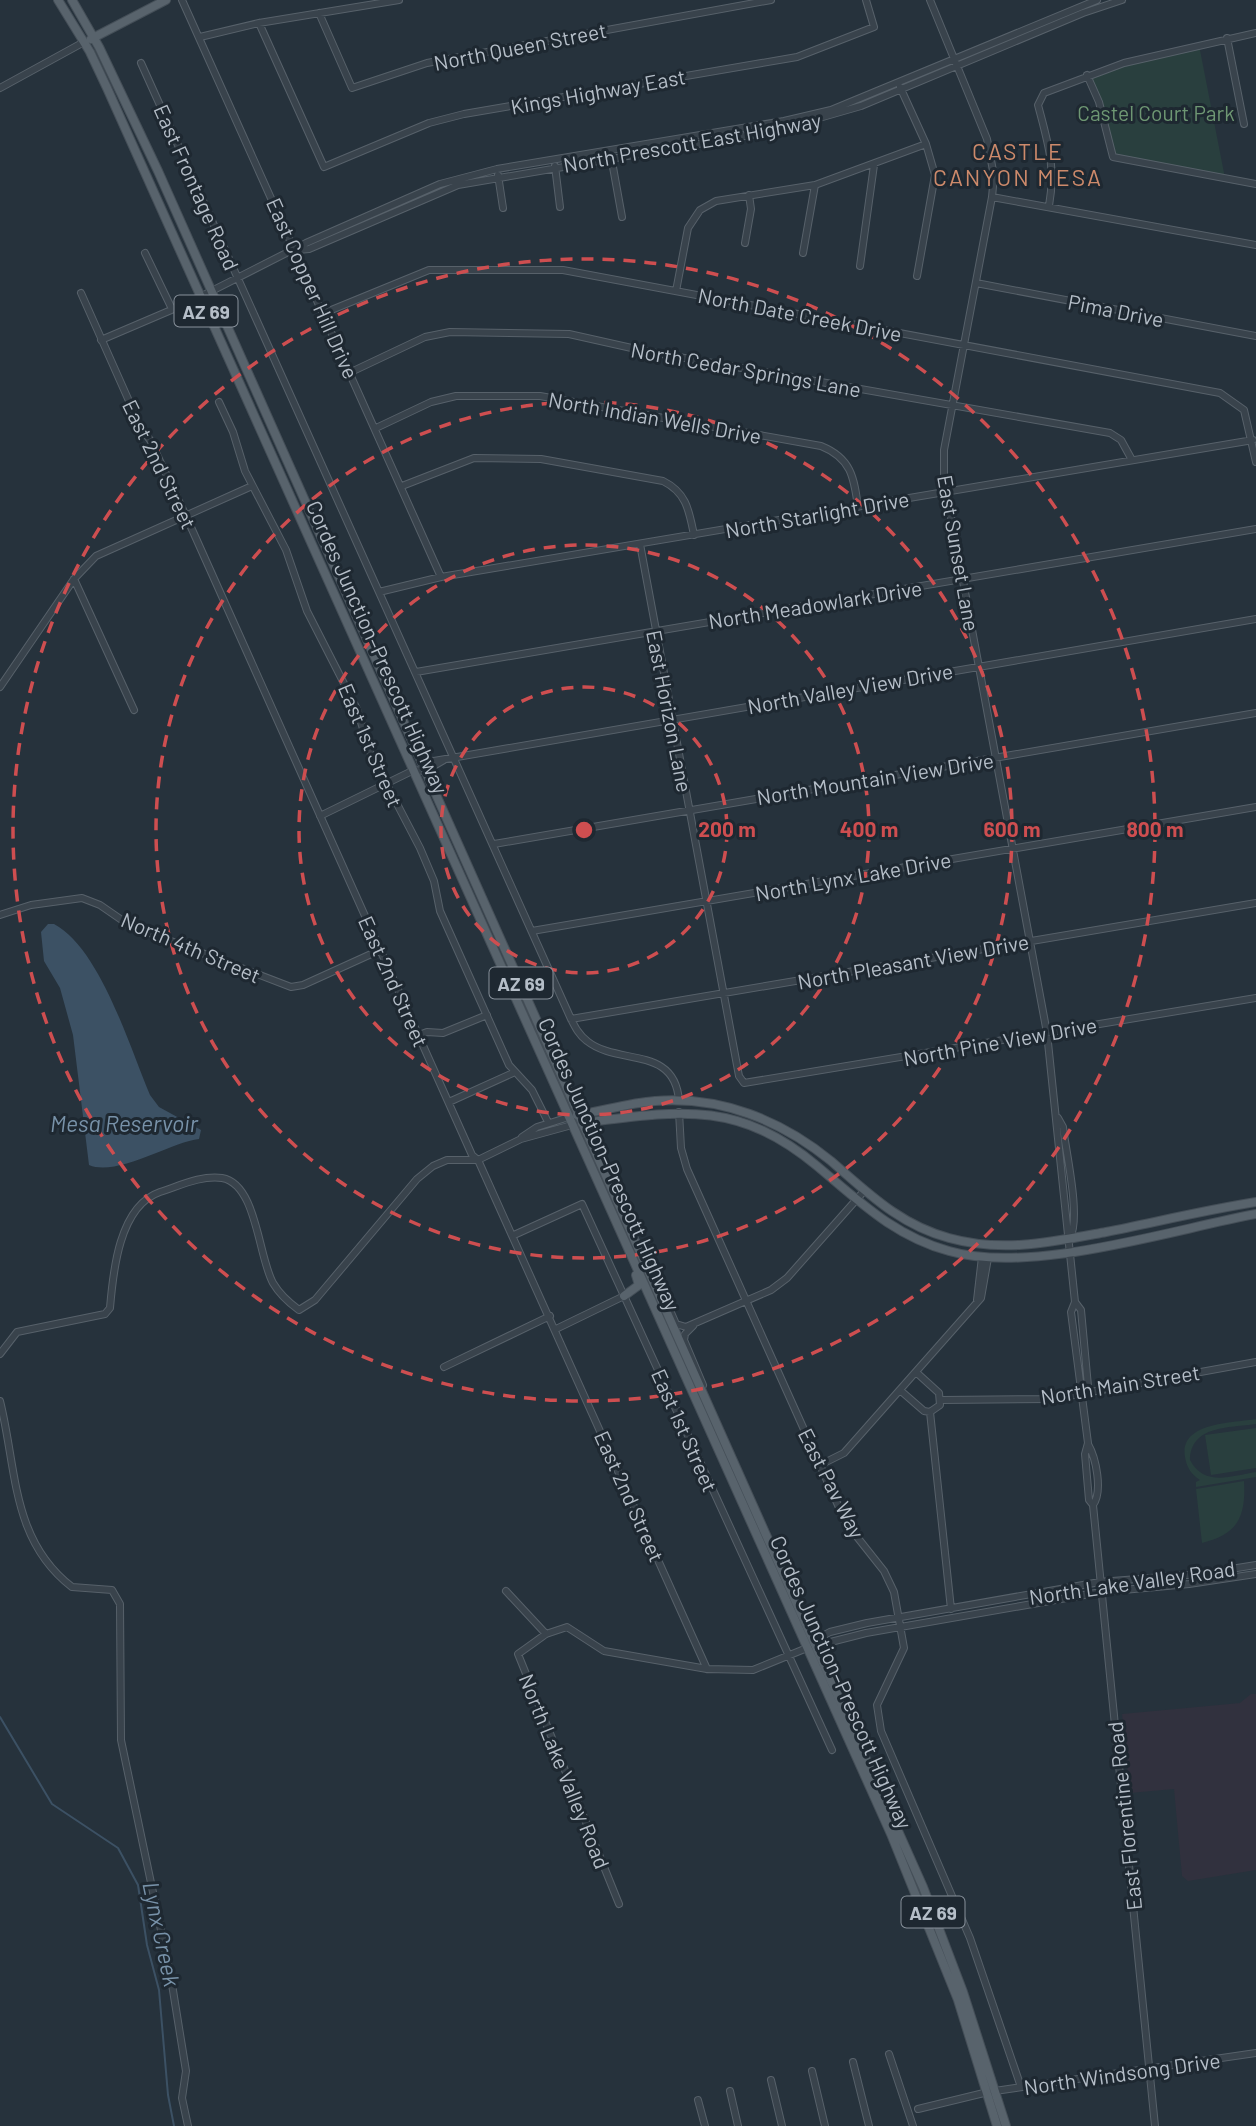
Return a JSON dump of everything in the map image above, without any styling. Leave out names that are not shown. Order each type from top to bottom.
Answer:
[{"type":"main road","name":"Cordes Junction–Prescott Highway","points":[[58,0],[85,43],[570,1121],[937,1923],[992,2091],[997,2126]]},
{"type":"main road","name":"Cordes Junction–Prescott Highway","points":[[72,0],[94,37],[212,292],[652,1278],[928,1920],[1006,2126]]},
{"type":"main road","points":[[85,43],[166,0]]},
{"type":"main road","points":[[570,1121],[656,1101],[720,1106],[746,1112],[791,1132],[909,1224],[974,1244],[1019,1247],[1256,1202]]},
{"type":"main road","points":[[648,1114],[654,1109],[672,1108],[679,1101]]},
{"type":"main road","points":[[679,1112],[690,1107],[711,1109],[720,1106]]},
{"type":"main road","points":[[582,1119],[679,1112],[746,1123],[771,1134],[802,1154],[892,1228],[951,1252],[985,1257],[1021,1258],[1071,1251],[1256,1214]]},
{"type":"main road","points":[[611,1210],[616,1230],[638,1280],[635,1291],[624,1296]]},
{"type":"main road","points":[[928,1920],[937,1923]]},
{"type":"street","name":"East Copper Hill Drive","points":[[182,0],[442,577]]},
{"type":"street","points":[[200,37],[259,23],[399,0]]},
{"type":"street","name":"North Queen Street","points":[[319,13],[352,88],[440,60],[771,0]]},
{"type":"street","name":"Kings Highway East","points":[[259,23],[324,167],[396,136],[464,114],[797,57],[874,27],[866,0]]},
{"type":"street","name":"North Prescott East Highway","points":[[102,340],[212,292],[306,243],[407,201],[440,184],[755,130],[831,110],[899,85],[1097,0]]},
{"type":"street","name":"North Prescott East Highway","points":[[955,61],[1122,0]]},
{"type":"street","name":"East Sunset Lane","points":[[932,1],[987,139],[994,176],[944,459],[946,492],[1047,1033]]},
{"type":"street","points":[[1049,205],[1054,178],[1052,155],[1038,105],[1044,93],[1124,63],[1256,33]]},
{"type":"street","points":[[1227,38],[1244,124]]},
{"type":"street","points":[[0,88],[85,43]]},
{"type":"street","name":"East Frontage Road","points":[[141,63],[571,1019],[588,1042],[660,1066],[675,1081],[679,1101]]},
{"type":"street","points":[[1087,75],[1099,102],[1113,157],[1256,184]]},
{"type":"street","points":[[899,85],[926,144],[935,175],[917,276]]},
{"type":"street","points":[[676,291],[688,228],[700,210],[716,201],[815,184],[874,165],[926,144]]},
{"type":"street","points":[[611,155],[622,217]]},
{"type":"street","points":[[555,164],[560,207]]},
{"type":"street","points":[[860,266],[874,165]]},
{"type":"street","points":[[498,173],[503,208]]},
{"type":"street","points":[[803,253],[815,184]]},
{"type":"street","points":[[745,243],[751,209],[749,195]]},
{"type":"street","points":[[992,197],[1049,205],[1256,244]]},
{"type":"street","points":[[145,253],[172,309]]},
{"type":"street","name":"North Date Creek Drive","points":[[324,313],[410,276],[449,268],[563,270],[1220,393],[1244,410],[1254,440],[1256,462]]},
{"type":"street","name":"Pima Drive","points":[[976,283],[1256,336]]},
{"type":"street","name":"East 2nd Street","points":[[81,293],[186,516],[472,1156],[478,1160],[514,1235],[707,1669]]},
{"type":"street","name":"North Cedar Springs Lane","points":[[351,372],[425,337],[450,332],[569,334],[645,351],[1110,433],[1121,440],[1132,460]]},
{"type":"street","name":"North Indian Wells Drive","points":[[376,428],[430,402],[456,396],[567,399],[821,446],[843,457],[850,467],[858,506]]},
{"type":"street","name":"East 1st Street","points":[[219,402],[252,486],[286,550],[307,611],[357,709],[370,752],[390,785],[420,848],[434,881],[440,911],[487,1015],[515,1072],[532,1090],[548,1122]]},
{"type":"street","name":"North Starlight Drive","points":[[380,592],[442,577],[1254,440]]},
{"type":"street","points":[[402,486],[474,458],[559,461],[663,481],[674,486],[688,503],[694,535]]},
{"type":"street","points":[[0,687],[74,579],[96,556],[252,486]]},
{"type":"street","name":"North Meadowlark Drive","points":[[416,672],[1256,530]]},
{"type":"street","name":"East Horizon Lane","points":[[640,544],[739,1076],[744,1083]]},
{"type":"street","points":[[74,579],[134,710]]},
{"type":"street","name":"North Valley View Drive","points":[[425,771],[454,757],[1256,619]]},
{"type":"street","name":"North Mountain View Drive","points":[[494,845],[689,808],[1256,713]]},
{"type":"street","name":"North Valley View Drive","points":[[420,760],[444,760]]},
{"type":"street","points":[[320,816],[390,785],[414,770],[425,771]]},
{"type":"street","points":[[390,785],[412,779],[422,787]]},
{"type":"street","name":"North Lynx Lake Drive","points":[[532,931],[1256,807]]},
{"type":"street","name":"North 4th Street","points":[[0,915],[31,905],[82,898],[90,900],[129,925],[291,987],[303,985],[380,950]]},
{"type":"street","name":"North Pleasant View Drive","points":[[571,1019],[1256,903]]},
{"type":"street","name":"North Pine View Drive","points":[[744,1083],[1256,998]]},
{"type":"street","points":[[419,1035],[428,1032],[443,1034],[487,1015]]},
{"type":"street","name":"East Florentine Road","points":[[1047,1033],[1058,1118],[1063,1127],[1070,1189],[1074,1230],[1070,1238],[1075,1302],[1081,1310],[1088,1386],[1083,1394],[1098,1499],[1093,1505],[1100,1582],[1156,2126]]},
{"type":"street","points":[[449,1102],[515,1072]]},
{"type":"street","name":"East Pav Way","points":[[679,1112],[681,1148],[687,1169],[746,1301],[846,1523],[889,1579],[902,1627],[902,1657],[882,1690],[877,1705],[881,1731],[970,1938],[1021,2087]]},
{"type":"street","points":[[0,1354],[17,1332],[105,1314],[110,1308],[117,1248],[141,1203],[155,1194],[200,1179],[232,1181],[246,1195],[273,1282],[286,1301],[299,1310],[315,1300],[429,1169],[447,1160],[478,1160],[548,1122],[570,1121]]},
{"type":"street","points":[[520,1139],[570,1121]]},
{"type":"street","points":[[652,1278],[676,1324],[687,1327],[695,1325],[787,1278],[864,1191]]},
{"type":"street","name":"East 1st Street","points":[[514,1235],[582,1204],[832,1750]]},
{"type":"street","points":[[820,1465],[844,1453],[917,1373],[976,1300],[985,1257]]},
{"type":"street","points":[[556,1329],[624,1296]]},
{"type":"street","points":[[444,1367],[550,1317]]},
{"type":"street","points":[[695,1325],[684,1334],[684,1340],[717,1426]]},
{"type":"street","name":"North Main Street","points":[[942,1401],[1052,1399],[1256,1362]]},
{"type":"street","points":[[917,1373],[939,1393],[942,1401],[930,1412]]},
{"type":"street","points":[[901,1391],[923,1411],[930,1412]]},
{"type":"street","points":[[0,1401],[24,1525],[36,1549],[72,1587],[112,1590],[120,1604],[121,1740],[171,1978],[186,2071],[183,2098],[188,2126]]},
{"type":"street","points":[[930,1412],[951,1609]]},
{"type":"street","name":"North Lake Valley Road","points":[[619,1903],[518,1654],[546,1634],[567,1627],[604,1651],[707,1669],[752,1670],[812,1645],[839,1629],[1100,1582],[1200,1574],[1256,1564]]},
{"type":"street","name":"North Lake Valley Road","points":[[812,1645],[1101,1592],[1189,1584],[1256,1574]]},
{"type":"street","points":[[506,1591],[546,1634]]},
{"type":"street","name":"North Windsong Drive","points":[[918,2109],[992,2091],[1256,2053]]},
{"type":"street","points":[[889,2054],[913,2126]]},
{"type":"street","points":[[853,2062],[869,2126]]},
{"type":"street","points":[[812,2071],[825,2126]]},
{"type":"street","points":[[771,2080],[782,2126]]},
{"type":"street","points":[[730,2091],[738,2126]]},
{"type":"street","points":[[698,2100],[705,2126]]},
{"type":"shaded area","points":[[1251,1694],[1256,1694],[1256,1870],[1188,1881],[1182,1876],[1174,1789],[1130,1793],[1122,1714],[1240,1703]]},
{"type":"green space","name":"Castel Court Park","points":[[1199,45],[1225,178],[1113,157],[1087,75]]},
{"type":"green space","points":[[1256,1419],[1256,1424],[1213,1430],[1204,1434],[1192,1449],[1190,1460],[1203,1474],[1210,1477],[1256,1472],[1256,1477],[1196,1487],[1196,1482],[1200,1480],[1190,1470],[1185,1457],[1185,1445],[1190,1437],[1210,1426]]},
{"type":"green space","points":[[1256,1428],[1256,1468],[1211,1475],[1205,1435]]},
{"type":"green space","points":[[1244,1481],[1243,1505],[1237,1522],[1224,1535],[1202,1543],[1196,1489]]},
{"type":"water","name":"Mesa Reservoir","points":[[48,924],[54,924],[71,936],[86,954],[112,1001],[150,1095],[159,1107],[201,1130],[199,1139],[129,1163],[101,1167],[89,1165],[73,1035],[60,988],[44,961],[41,932]]},
{"type":"waterway","name":"Lynx Creek","points":[[0,1717],[52,1804],[118,1848],[138,1885],[147,1945],[159,1990],[168,2095],[174,2126]]},
{"type":"district","name":"CASTLE CANYON MESA","points":[[1018,164]]}]
